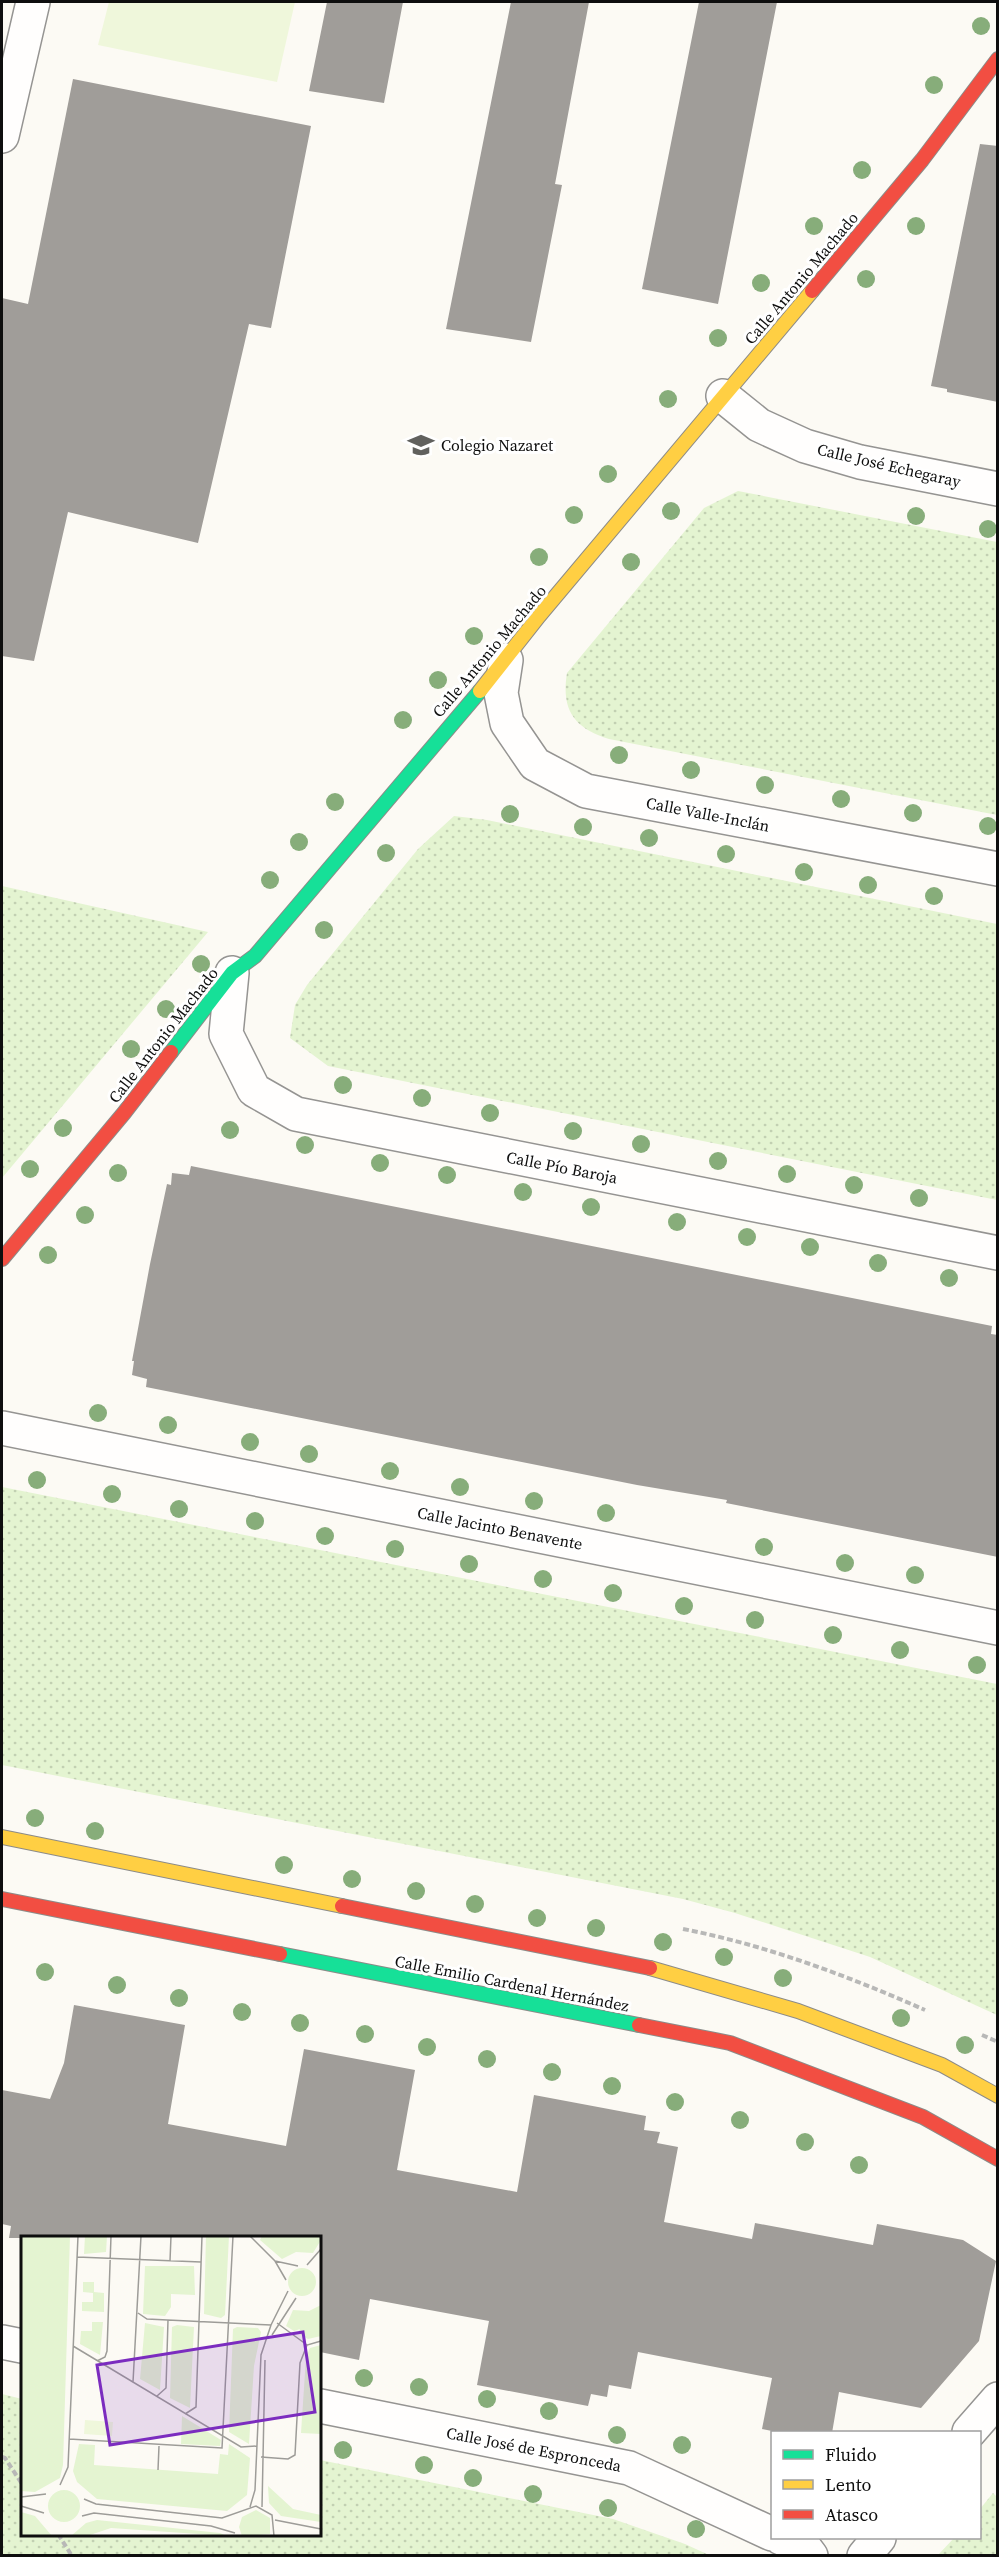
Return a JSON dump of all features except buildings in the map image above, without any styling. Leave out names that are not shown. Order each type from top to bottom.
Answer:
[{"type":"main road","name":"Calle Antonio Machado","points":[[2,1260],[124,1113],[232,973],[255,956],[506,660],[539,616],[922,160],[998,59]]},
{"type":"main road","points":[[2,1837],[662,1970],[820,2019],[942,2065],[998,2096]]},
{"type":"main road","name":"Calle Emilio Cardenal Hernández","points":[[2,1899],[730,2043],[923,2117],[998,2159]]},
{"type":"street","points":[[2,136],[33,2]]},
{"type":"street","name":"Calle José Echegaray","points":[[723,396],[759,425],[805,446],[860,462],[998,489]]},
{"type":"street","name":"Calle Valle-Inclán","points":[[506,660],[501,693],[507,723],[535,764],[586,791],[998,869]]},
{"type":"street","name":"Calle Pío Baroja","points":[[232,973],[226,1034],[254,1090],[296,1114],[998,1253]]},
{"type":"street","name":"Calle Jacinto Benavente","points":[[2,1428],[998,1629]]},
{"type":"street","points":[[2,2342],[21,2346]]},
{"type":"street","points":[[971,2431],[998,2399]]},
{"type":"street","name":"Calle José de Espronceda","points":[[321,2406],[629,2469],[771,2534]]},
{"type":"street","points":[[783,2539],[805,2548],[812,2556]]},
{"type":"street","points":[[864,2556],[878,2539]]},
{"type":"path","points":[[2,2457],[21,2483]]},
{"type":"path","points":[[59,2536],[72,2556]]},
{"type":"green space","points":[[109,2],[295,2],[277,82],[98,45]]},
{"type":"green space","points":[[738,491],[997,542],[997,815],[609,739],[587,729],[573,716],[566,697],[567,673],[704,508]]},
{"type":"green space","points":[[454,816],[487,820],[997,924],[997,1200],[328,1066],[290,1038],[295,1005],[307,985],[418,849]]},
{"type":"green space","points":[[2,886],[208,932],[2,1178]]},
{"type":"green space","points":[[2,1487],[997,1684],[997,2015],[870,1957],[735,1913],[683,1899],[2,1765]]},
{"type":"green space","points":[[2,2394],[21,2399],[21,2536],[321,2536],[321,2460],[613,2519],[685,2544],[709,2555],[2,2555]]},
{"type":"green space","points":[[993,2493],[997,2497],[997,2555],[938,2555],[953,2539],[981,2539],[981,2508]]},
{"type":"traffic: fast","points":[[171,1052],[232,973],[255,956],[480,691]]},
{"type":"traffic: fast","points":[[280,1954],[639,2025]]},
{"type":"traffic: slow","points":[[480,691],[539,616],[812,291]]},
{"type":"traffic: slow","points":[[2,1837],[342,1906]]},
{"type":"traffic: slow","points":[[650,1968],[798,2011],[942,2065],[998,2096]]},
{"type":"traffic: jam","points":[[812,291],[922,160],[998,59]]},
{"type":"traffic: jam","points":[[2,1259],[124,1113],[171,1052]]},
{"type":"traffic: jam","points":[[2,1899],[280,1954]]},
{"type":"traffic: jam","points":[[342,1906],[650,1968]]},
{"type":"traffic: jam","points":[[639,2025],[730,2043],[923,2117],[998,2159]]},
{"type":"place","name":"Colegio Nazaret","points":[[421,445]]}]
